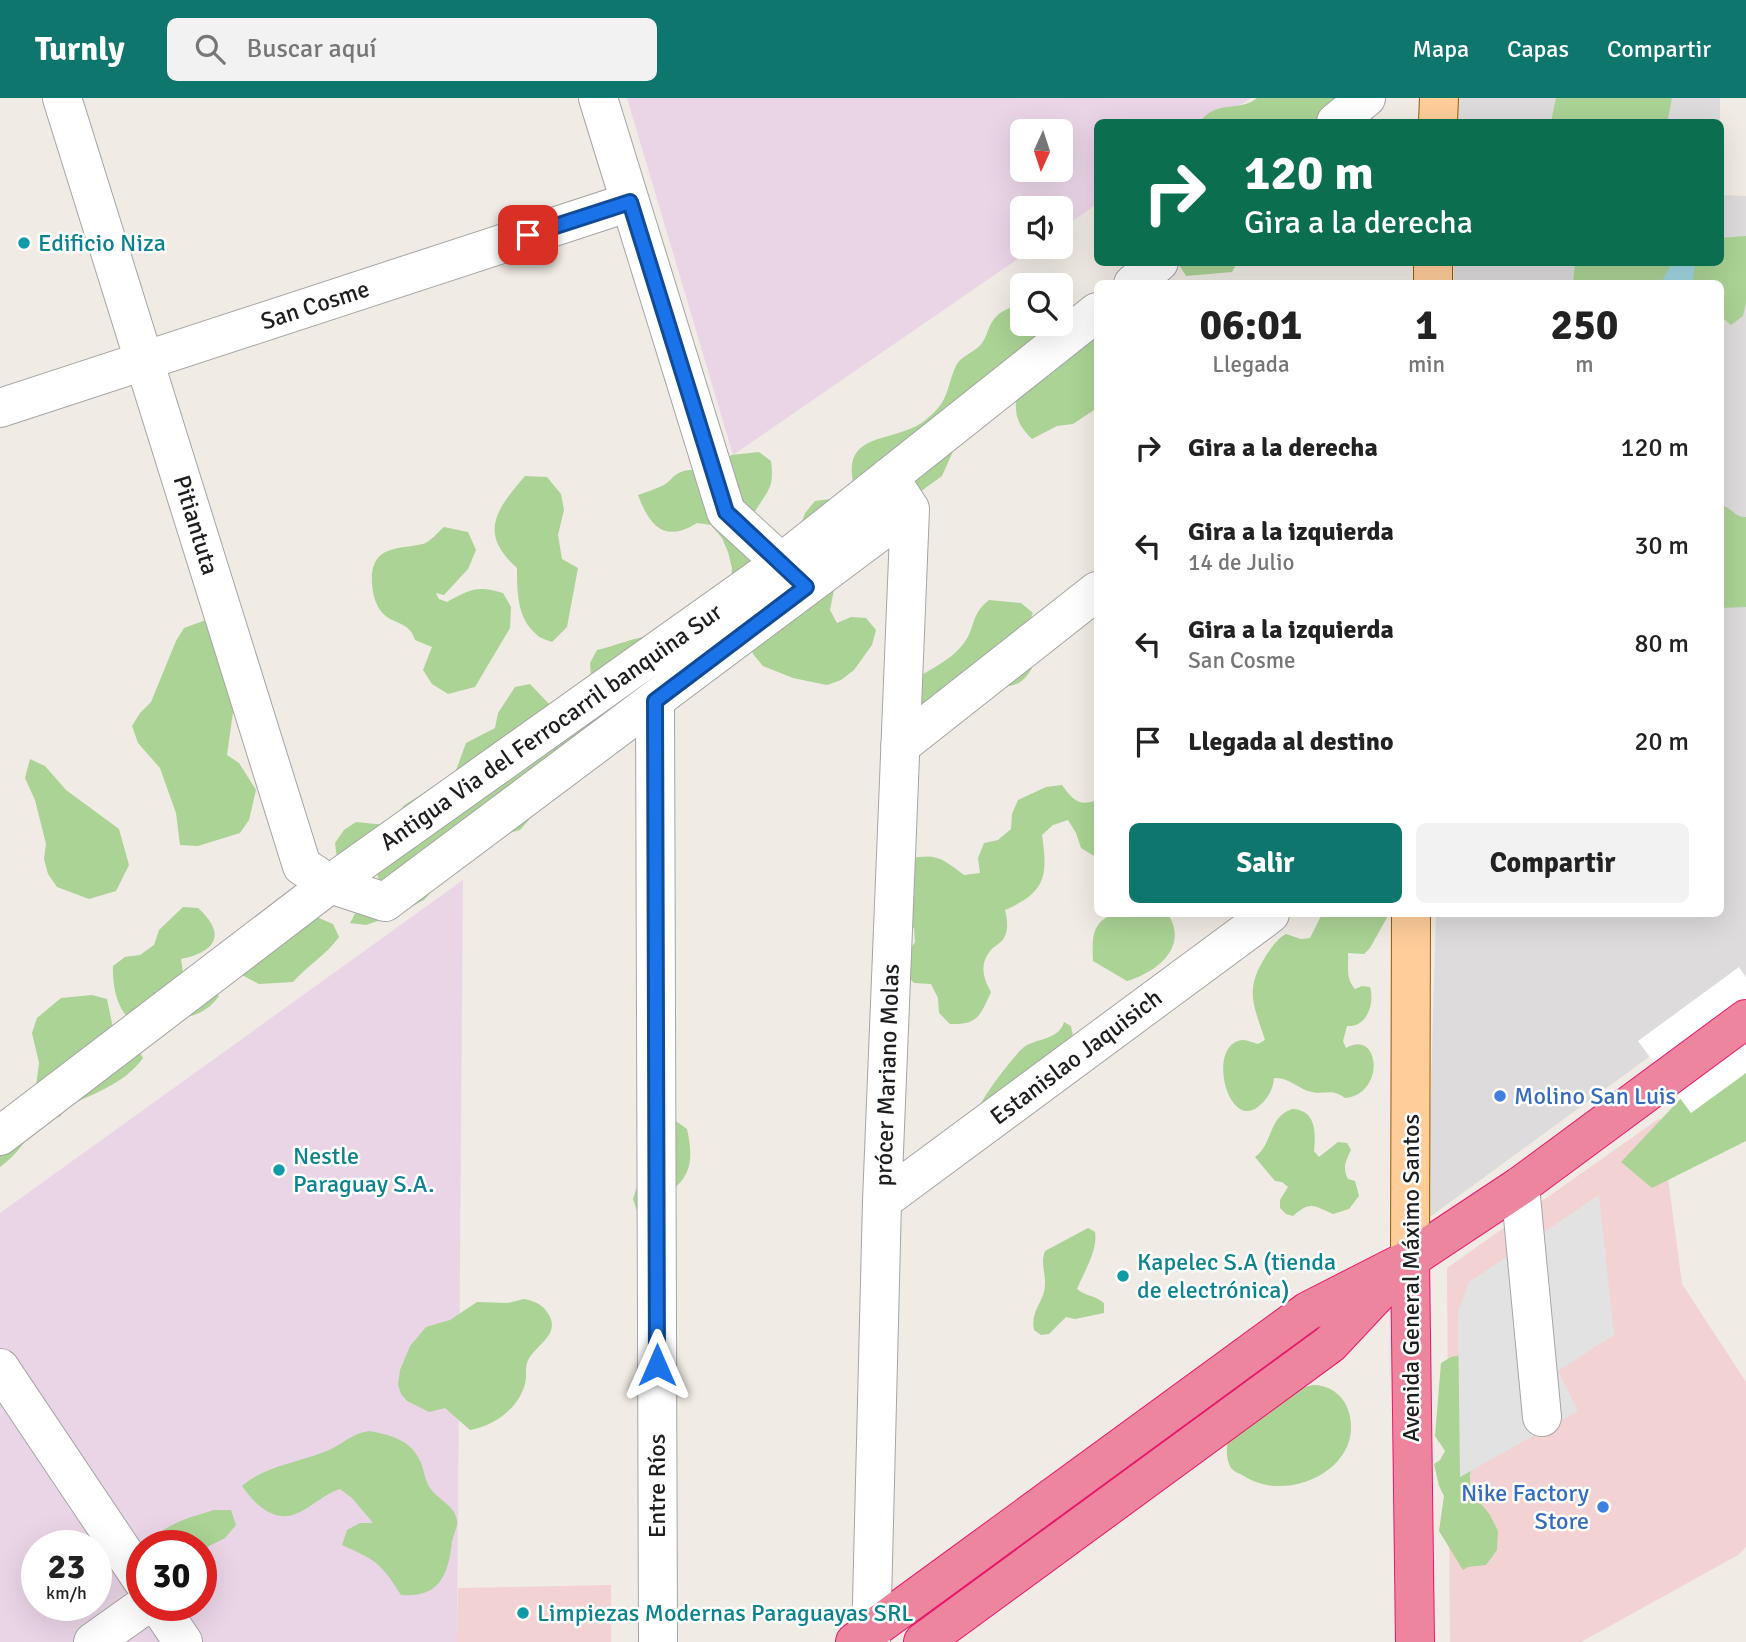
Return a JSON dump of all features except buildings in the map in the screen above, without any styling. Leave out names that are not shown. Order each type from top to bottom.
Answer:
[{"type":"highway","points":[[865,1638],[1308,1311],[1410,1259],[1520,1186],[1746,1019]]},
{"type":"highway","points":[[923,1642],[1330,1343],[1410,1259]]},
{"type":"highway","name":"Avenida General Máximo Santos","points":[[1410,1259],[1415,1642]]},
{"type":"main road","points":[[1438,98],[1438,119]]},
{"type":"main road","name":"Avenida General Máximo Santos","points":[[1410,1259],[1411,917]]},
{"type":"street","name":"Pitiantuta","points":[[62,98],[302,866],[330,884],[384,902],[655,701]]},
{"type":"street","points":[[598,98],[726,512],[794,575]]},
{"type":"street","points":[[1340,119],[1366,98]]},
{"type":"street","name":"San Cosme","points":[[0,408],[630,202]]},
{"type":"street","points":[[1138,280],[1154,266]]},
{"type":"street","name":"Antigua Via del Ferrocarril banquina Sur","points":[[0,1136],[330,884],[794,575],[889,477],[1094,314]]},
{"type":"street","points":[[655,701],[794,575],[911,509],[889,477]]},
{"type":"street","name":"prócer Mariano Molas","points":[[865,1638],[911,509]]},
{"type":"street","points":[[900,746],[1094,593]]},
{"type":"street","name":"Entre Ríos","points":[[655,701],[657,1642]]},
{"type":"street","name":"Estanislao Jaquisich","points":[[883,1201],[1266,917]]},
{"type":"street","points":[[1520,1186],[1542,1417]]},
{"type":"street","points":[[0,1368],[126,1556]]},
{"type":"street","points":[[93,1642],[126,1619]]},
{"type":"street","points":[[169,1621],[183,1642]]},
{"type":"shaded area","points":[[627,98],[1251,98],[1220,119],[1094,119],[1094,206],[1073,221],[1073,196],[1010,196],[1010,259],[1018,259],[733,455]]},
{"type":"shaded area","points":[[1458,98],[1720,98],[1720,119],[1457,119]]},
{"type":"shaded area","points":[[1724,195],[1746,196],[1746,986],[1427,1219],[1436,917],[1724,917],[1724,280],[1453,280],[1454,266],[1724,266]]},
{"type":"shaded area","points":[[463,880],[457,1642],[0,1642],[0,1213]]},
{"type":"shaded area","points":[[1660,1118],[1682,1284],[1746,1382],[1746,1547],[1738,1555],[1581,1642],[1450,1642],[1447,1268]]},
{"type":"shaded area","points":[[1599,1195],[1614,1335],[1558,1371],[1578,1411],[1460,1477],[1458,1312],[1469,1282]]},
{"type":"shaded area","points":[[611,1585],[611,1642],[457,1642],[458,1588]]},
{"type":"green space","points":[[1257,98],[1357,98],[1372,108],[1373,119],[1203,119],[1220,108]]},
{"type":"green space","points":[[1556,98],[1672,98],[1668,119],[1552,119]]},
{"type":"green space","points":[[1746,236],[1746,303],[1743,316],[1731,325],[1724,319],[1724,280],[1690,280],[1691,266],[1724,266],[1724,238]]},
{"type":"green space","points":[[1180,266],[1235,266],[1232,272],[1186,276]]},
{"type":"green space","points":[[1575,266],[1671,266],[1668,280],[1573,280]]},
{"type":"green space","points":[[1010,308],[1010,336],[1044,336],[1040,357],[955,447],[942,476],[902,505],[853,482],[854,456],[860,449],[878,439],[915,427],[930,417],[944,399],[957,364],[982,343],[992,323]]},
{"type":"green space","points":[[1094,310],[1094,410],[1073,424],[1057,426],[1032,439],[1024,430],[1016,412],[1016,400]]},
{"type":"green space","points":[[759,452],[771,461],[772,471],[768,490],[753,515],[764,543],[795,541],[805,513],[815,501],[830,499],[840,511],[836,580],[830,610],[837,623],[851,617],[866,618],[876,630],[872,645],[854,670],[841,680],[827,685],[793,678],[763,666],[753,654],[731,583],[732,568],[722,538],[711,525],[697,523],[676,532],[660,529],[648,516],[638,495],[664,485],[675,475],[685,471],[708,472],[731,455]]},
{"type":"green space","points":[[525,476],[547,477],[561,494],[564,510],[558,535],[562,559],[578,568],[567,627],[552,642],[537,635],[525,620],[518,595],[517,568],[498,544],[495,532],[499,511]]},
{"type":"green space","points":[[1724,506],[1739,516],[1746,517],[1746,607],[1724,608]]},
{"type":"green space","points":[[444,527],[468,532],[476,550],[468,569],[444,595],[436,593],[439,599],[447,602],[468,591],[487,589],[503,593],[511,607],[510,628],[475,687],[448,694],[432,684],[423,670],[432,647],[415,640],[407,628],[383,613],[374,597],[372,579],[374,564],[384,553],[426,543]]},
{"type":"green space","points":[[989,600],[1021,603],[1033,613],[1020,641],[1032,668],[1027,676],[1015,685],[978,683],[943,729],[904,685],[958,650],[968,637],[979,611]]},
{"type":"green space","points":[[214,617],[233,712],[227,755],[239,763],[256,790],[249,820],[240,833],[198,846],[180,845],[176,813],[160,768],[138,743],[132,726],[151,702],[184,628]]},
{"type":"green space","points":[[653,636],[675,654],[520,830],[505,834],[444,877],[424,900],[395,915],[366,925],[350,923],[357,910],[380,888],[377,872],[337,858],[335,843],[344,830],[356,822],[386,825],[401,821],[403,806],[455,773],[466,743],[495,728],[498,713],[515,687],[530,684],[551,706],[591,679],[590,663],[597,650]]},
{"type":"green space","points":[[30,759],[45,766],[66,790],[119,829],[129,865],[116,891],[89,899],[57,887],[48,874],[44,859],[46,844],[35,800],[25,778]]},
{"type":"green space","points":[[1062,785],[1077,801],[1085,803],[1094,801],[1094,856],[1081,848],[1068,820],[1053,825],[1042,835],[1045,861],[1041,881],[1029,896],[1005,910],[1006,935],[985,960],[984,976],[991,992],[984,1007],[972,1021],[950,1024],[939,1013],[938,998],[931,984],[914,983],[903,972],[906,956],[915,942],[914,928],[902,917],[908,859],[938,858],[964,875],[980,873],[978,858],[984,843],[998,840],[1011,829],[1012,814],[1018,800],[1046,787]]},
{"type":"green space","points":[[183,907],[198,908],[207,917],[215,934],[209,947],[181,959],[183,972],[210,983],[219,996],[202,1012],[191,1016],[154,1027],[137,1024],[129,1019],[119,1004],[113,966],[125,957],[140,955],[154,945],[159,930]]},
{"type":"green space","points":[[1107,917],[1169,917],[1175,937],[1167,956],[1159,965],[1127,981],[1093,961],[1093,939],[1101,921]]},
{"type":"green space","points":[[1320,917],[1387,917],[1364,954],[1348,953],[1352,985],[1355,989],[1370,987],[1371,1000],[1364,1019],[1354,1026],[1347,1026],[1343,1041],[1346,1048],[1357,1044],[1366,1047],[1374,1064],[1372,1075],[1367,1086],[1358,1094],[1345,1098],[1332,1092],[1312,1092],[1284,1079],[1274,1078],[1270,1094],[1259,1106],[1248,1111],[1238,1108],[1230,1098],[1223,1069],[1225,1055],[1232,1045],[1243,1040],[1258,1044],[1265,1040],[1254,1006],[1255,977],[1267,954],[1280,938],[1286,934],[1301,939],[1310,938]]},
{"type":"green space","points":[[304,918],[319,918],[333,924],[339,937],[293,982],[259,984],[231,969]]},
{"type":"green space","points":[[92,995],[107,999],[113,1028],[135,1044],[143,1058],[116,1083],[61,1110],[61,1116],[41,1126],[0,1167],[0,1126],[35,1094],[39,1063],[32,1033],[37,1018],[61,998]]},
{"type":"green space","points":[[1064,1022],[1071,1026],[1074,1042],[980,1105],[1019,1051],[1057,1032]]},
{"type":"green space","points":[[1746,1051],[1746,1141],[1652,1188],[1621,1162],[1685,1094]]},
{"type":"green space","points":[[1292,1109],[1306,1113],[1313,1123],[1314,1151],[1319,1157],[1338,1142],[1347,1143],[1351,1150],[1345,1171],[1348,1179],[1355,1181],[1359,1196],[1349,1209],[1333,1214],[1308,1206],[1293,1216],[1280,1208],[1280,1200],[1288,1187],[1275,1181],[1255,1157],[1261,1152],[1274,1124]]},
{"type":"green space","points":[[662,1111],[687,1129],[690,1161],[682,1181],[638,1214],[633,1199]]},
{"type":"green space","points":[[1088,1228],[1095,1232],[1094,1246],[1077,1289],[1104,1303],[1104,1313],[1075,1319],[1066,1317],[1049,1334],[1041,1335],[1034,1330],[1033,1323],[1044,1292],[1045,1251]]},
{"type":"green space","points":[[524,1299],[543,1307],[552,1327],[527,1363],[522,1393],[504,1415],[488,1425],[470,1430],[445,1408],[429,1412],[407,1401],[401,1394],[398,1385],[400,1370],[410,1346],[426,1327],[450,1320],[477,1302],[508,1303]]},
{"type":"green space","points":[[1461,1355],[1475,1441],[1470,1490],[1490,1515],[1498,1531],[1497,1550],[1486,1565],[1463,1570],[1439,1531],[1444,1496],[1434,1464],[1445,1451],[1435,1436],[1441,1363]]},
{"type":"green space","points":[[1313,1385],[1324,1386],[1333,1391],[1347,1407],[1351,1428],[1347,1446],[1337,1462],[1303,1483],[1283,1486],[1263,1484],[1232,1469],[1227,1456],[1228,1436],[1293,1390]]},
{"type":"green space","points":[[369,1431],[393,1437],[412,1449],[421,1463],[430,1488],[456,1516],[457,1526],[448,1565],[440,1582],[425,1593],[401,1595],[377,1564],[342,1545],[347,1530],[360,1523],[373,1523],[352,1498],[340,1489],[302,1511],[284,1516],[275,1515],[260,1507],[242,1486],[271,1469],[324,1452]]},
{"type":"green space","points":[[214,1510],[231,1510],[236,1525],[225,1538],[217,1542],[217,1530],[164,1530],[187,1518]]},
{"type":"water","points":[[1670,266],[1695,266],[1693,280],[1663,280]]},
{"type":"pier","points":[[1739,967],[1746,977],[1746,1073],[1691,1113],[1638,1041]]},
{"type":"place","name":"Edificio Niza","points":[[24,243]]},
{"type":"place","name":"Molino San Luis","points":[[1500,1096]]},
{"type":"place","name":"Nestle Paraguay S.A.","points":[[279,1170]]},
{"type":"place","name":"Kapelec S.A (tienda de electrónica)","points":[[1123,1276]]},
{"type":"place","name":"Nike Factory Store","points":[[1603,1507]]},
{"type":"place","name":"Limpiezas Modernas Paraguayas SRL","points":[[523,1613]]},
{"type":"route","points":[[528,235],[630,202],[726,512],[806,587],[655,701],[657,1365]]}]
